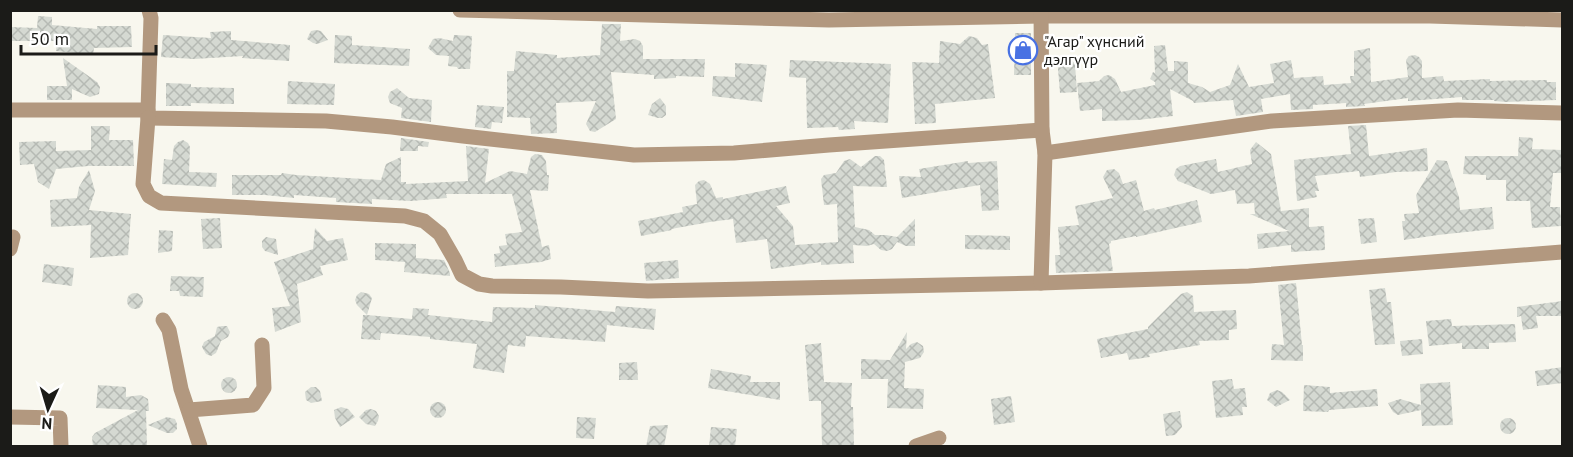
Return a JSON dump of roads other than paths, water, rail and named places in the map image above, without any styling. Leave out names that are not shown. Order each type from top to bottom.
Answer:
[{"type":"street","points":[[149,10],[151,18],[148,114],[143,184],[149,196],[161,203],[405,216],[424,221],[440,234],[462,275],[479,284],[648,291],[1041,283],[1249,276],[1563,252]]},
{"type":"street","points":[[460,10],[829,20],[1042,14],[1430,16],[1563,20]]},
{"type":"street","points":[[1041,283],[1045,153],[1042,130],[1042,14]]},
{"type":"street","points":[[10,110],[326,121],[634,155],[734,153],[1042,130]]},
{"type":"street","points":[[1045,153],[1272,121],[1458,110],[1563,113]]},
{"type":"street","points":[[163,320],[169,330],[181,389],[200,447]]},
{"type":"street","points":[[189,410],[253,405],[264,388],[262,345]]},
{"type":"street","points":[[10,417],[60,418],[61,447]]},
{"type":"street","points":[[916,447],[939,438]]},
{"type":"place","name":"\"Агар\" хүнсний дэлгүүр","points":[[1023,50]]}]
